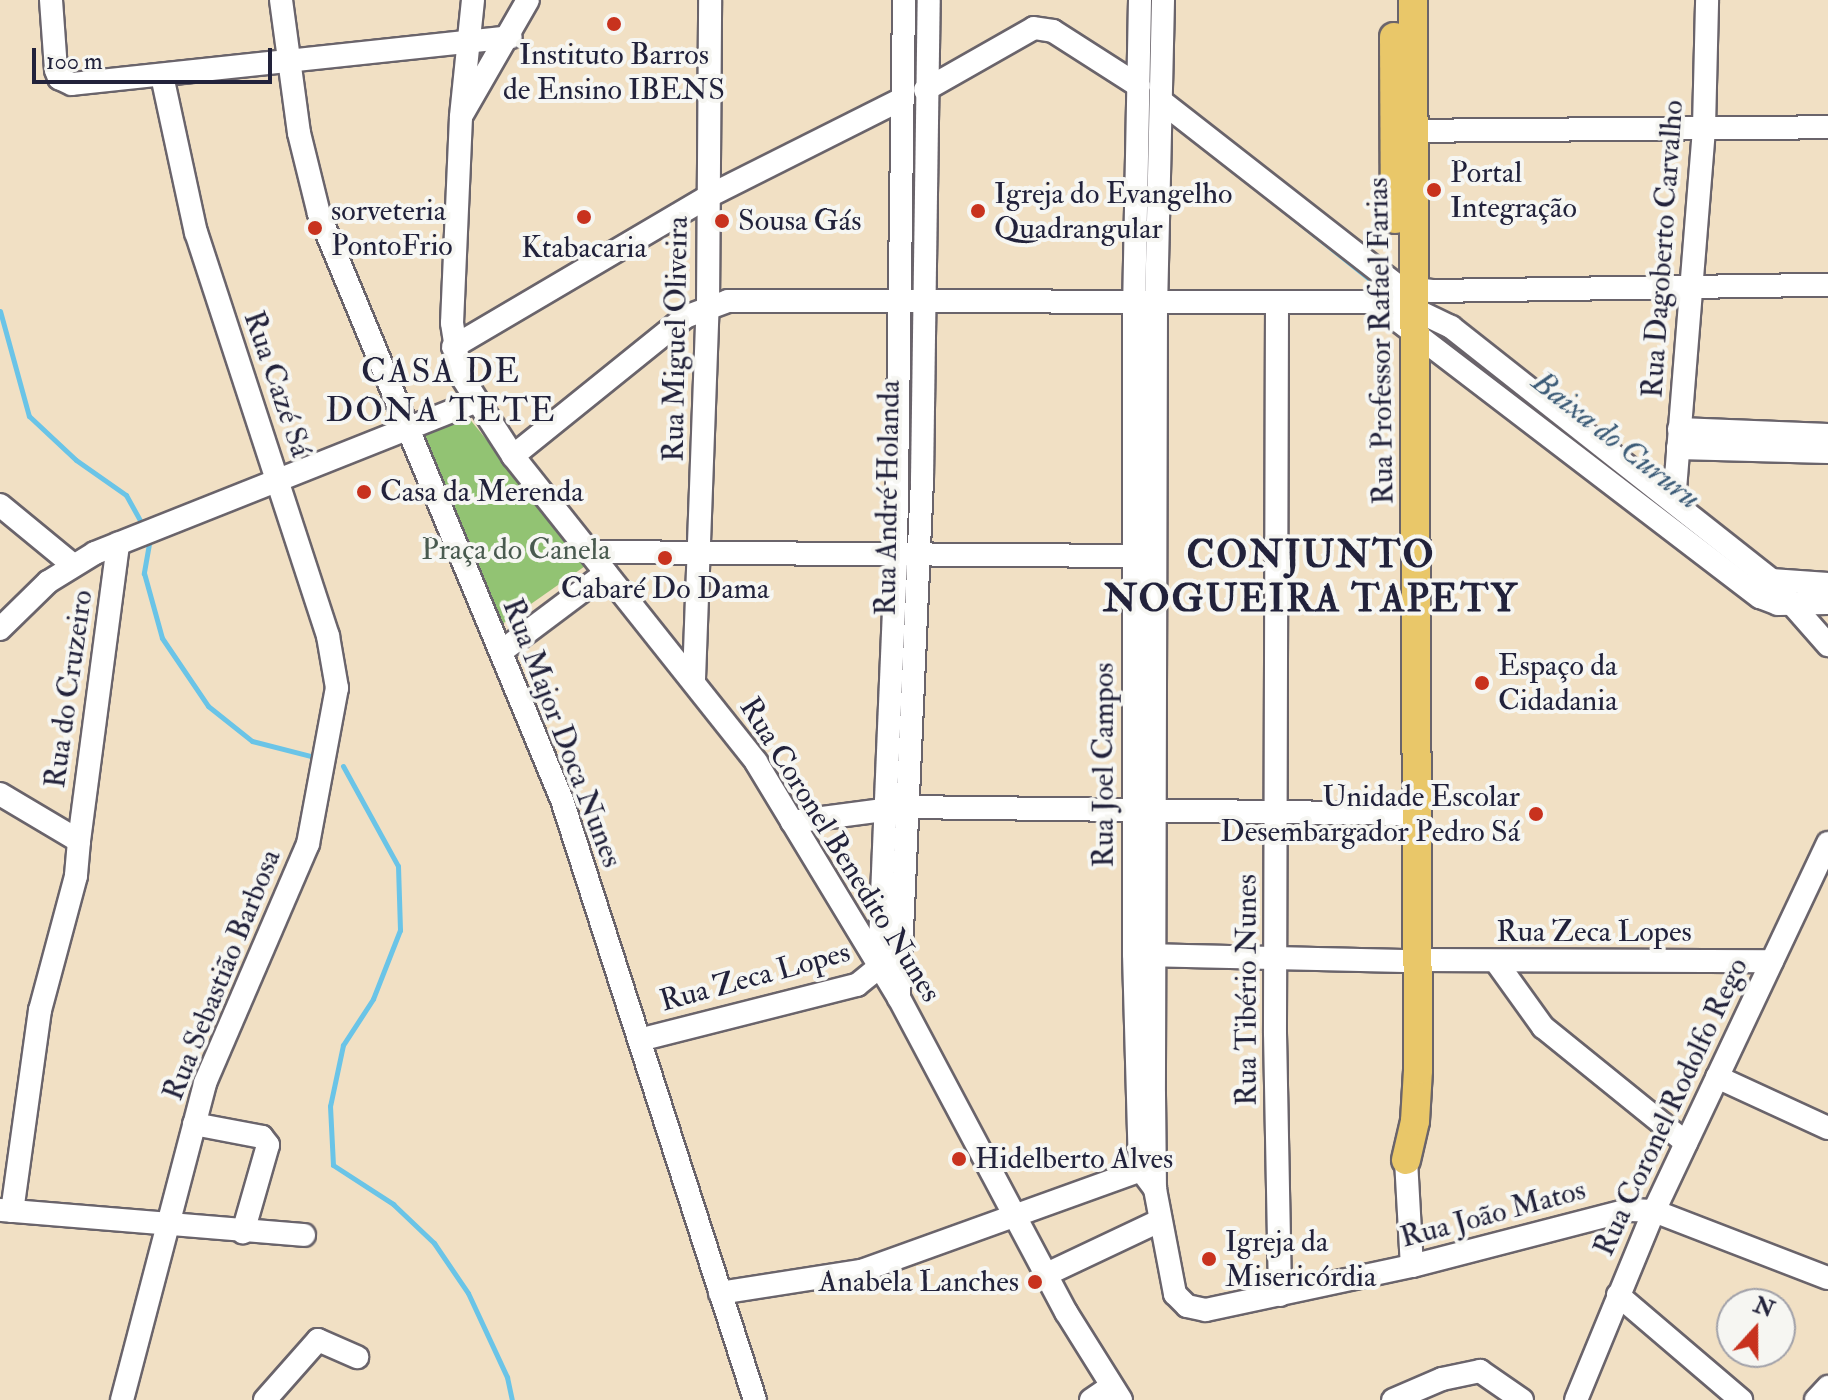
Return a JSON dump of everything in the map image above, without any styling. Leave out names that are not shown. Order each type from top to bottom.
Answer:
[{"type":"main road","name":"Rua Professor Rafael Farias","points":[[1395,0],[1403,131],[1408,307],[1411,960],[1401,1119],[1406,1160]]},
{"type":"main road","name":"Rua Professor Rafael Farias","points":[[1403,131],[1413,0]]},
{"type":"street","points":[[51,0],[59,78],[82,84],[510,37]]},
{"type":"street","name":"Rua Major Doca Nunes","points":[[281,0],[305,167],[319,214],[562,800],[643,1039],[755,1400]]},
{"type":"street","points":[[461,117],[466,40],[473,0]]},
{"type":"street","name":"Rua Coronel Benedito Nunes","points":[[528,0],[510,37],[461,117],[453,347],[475,402],[513,456],[694,679],[756,762],[899,998],[1047,1274],[1116,1393]]},
{"type":"street","name":"Rua Miguel Oliveira","points":[[694,679],[702,553],[708,306],[710,0]]},
{"type":"street","name":"Rua André Holanda","points":[[879,967],[919,554],[902,99],[904,0]]},
{"type":"street","name":"Rua André Holanda","points":[[899,998],[896,554],[929,0]]},
{"type":"street","name":"Rua Joel Campos","points":[[1140,0],[1139,86],[1150,127],[1133,556],[1144,810]]},
{"type":"street","name":"Rua Joel Campos","points":[[1150,127],[1161,101],[1163,0]]},
{"type":"street","name":"Rua Dagoberto Carvalho","points":[[1674,502],[1704,127],[1707,0]]},
{"type":"street","points":[[925,90],[1034,28],[1053,31],[1139,86]]},
{"type":"street","name":"Rua Cazé Sá","points":[[162,76],[196,233],[328,636],[336,711]]},
{"type":"street","points":[[453,347],[709,196],[902,99]]},
{"type":"street","points":[[1161,101],[1760,597],[1788,604],[1828,603]]},
{"type":"street","points":[[1403,131],[1828,127]]},
{"type":"street","points":[[513,456],[685,317],[708,306],[750,300],[1408,307],[1691,288],[1828,285]]},
{"type":"street","name":"Rua Joel Campos","points":[[1145,304],[1144,955],[1148,1167]]},
{"type":"street","name":"Rua Tibério Nunes","points":[[1277,305],[1280,1295]]},
{"type":"street","points":[[1408,307],[1451,327],[1779,583],[1788,604],[1828,645]]},
{"type":"street","points":[[0,629],[73,565],[175,521],[475,402]]},
{"type":"street","points":[[1678,439],[1828,435]]},
{"type":"street","points":[[1678,439],[1828,452]]},
{"type":"street","points":[[0,505],[73,565]]},
{"type":"street","name":"Rua do Cruzeiro","points":[[6,1211],[40,1010],[76,876],[71,834],[124,542]]},
{"type":"street","points":[[590,552],[1133,556]]},
{"type":"street","points":[[502,651],[606,573]]},
{"type":"street","points":[[1779,583],[1828,584]]},
{"type":"street","name":"Rua Sebastião Barbosa","points":[[122,1400],[205,1083],[308,844],[336,711]]},
{"type":"street","points":[[0,794],[71,834]]},
{"type":"street","points":[[792,822],[896,807],[1410,814]]},
{"type":"street","name":"Rua Coronel Rodolfo Rego","points":[[1576,1400],[1654,1211],[1828,843]]},
{"type":"street","name":"Rua Zeca Lopes","points":[[1144,955],[1497,963],[1772,961]]},
{"type":"street","points":[[1497,963],[1543,1027],[1686,1143]]},
{"type":"street","name":"Rua Zeca Lopes","points":[[643,1039],[857,985],[879,967]]},
{"type":"street","points":[[1717,1077],[1828,1128]]},
{"type":"street","points":[[194,1124],[262,1137],[268,1145],[243,1232]]},
{"type":"street","name":"Rua Professor Rafael Farias","points":[[1406,1160],[1412,1266]]},
{"type":"street","points":[[720,1293],[861,1271],[1148,1167],[1155,1189],[1159,1221],[1047,1274]]},
{"type":"street","name":"Rua João Matos","points":[[1159,1221],[1175,1294],[1187,1306],[1206,1310],[1412,1266],[1629,1210],[1654,1211]]},
{"type":"street","points":[[6,1211],[165,1227],[304,1235]]},
{"type":"street","points":[[1654,1211],[1828,1278]]},
{"type":"street","points":[[1618,1295],[1741,1400]]},
{"type":"street","points":[[265,1400],[318,1340],[357,1357]]},
{"type":"street","points":[[1393,1400],[1469,1371],[1498,1380],[1522,1400]]},
{"type":"street","points":[[1816,1400],[1828,1387]]},
{"type":"street","points":[[1091,1400],[1116,1393]]},
{"type":"green space","name":"Praça do Canela","points":[[468,417],[588,564],[498,627],[414,434]]},
{"type":"waterway","name":"Baixa do Cururu","points":[[1272,201],[1387,293]]},
{"type":"waterway","points":[[0,311],[29,416],[76,460],[126,495],[143,526]]},
{"type":"waterway","name":"Baixa do Cururu","points":[[1436,331],[1636,488]]},
{"type":"waterway","points":[[150,538],[144,573],[162,638],[208,706],[252,741],[311,756]]},
{"type":"waterway","points":[[343,766],[398,866],[400,930],[373,999],[343,1045],[330,1106],[333,1165],[393,1204],[434,1243],[468,1293],[507,1377],[512,1400]]},
{"type":"place","name":"Instituto Barros de Ensino IBENS","points":[[614,24]]},
{"type":"place","name":"Portal Integração","points":[[1434,190]]},
{"type":"place","name":"Igreja do Evangelho Quadrangular","points":[[978,211]]},
{"type":"place","name":"Ktabacaria","points":[[584,217]]},
{"type":"place","name":"Sousa Gás","points":[[722,221]]},
{"type":"place","name":"sorveteria PontoFrio","points":[[315,228]]},
{"type":"place","name":"Casa da Merenda","points":[[364,492]]},
{"type":"place","name":"Cabaré Do Dama","points":[[665,558]]},
{"type":"place","name":"Espaço da Cidadania","points":[[1482,683]]},
{"type":"place","name":"Unidade Escolar Desembargador Pedro Sá","points":[[1536,814]]},
{"type":"place","name":"Hidelberto Alves","points":[[959,1159]]},
{"type":"place","name":"Igreja da Misericórdia","points":[[1209,1259]]},
{"type":"place","name":"Anabela Lanches","points":[[1035,1282]]},
{"type":"district","name":"CASA DE DONA TETE","points":[[441,390]]},
{"type":"district","name":"CONJUNTO NOGUEIRA TAPETY","points":[[1311,578]]}]
